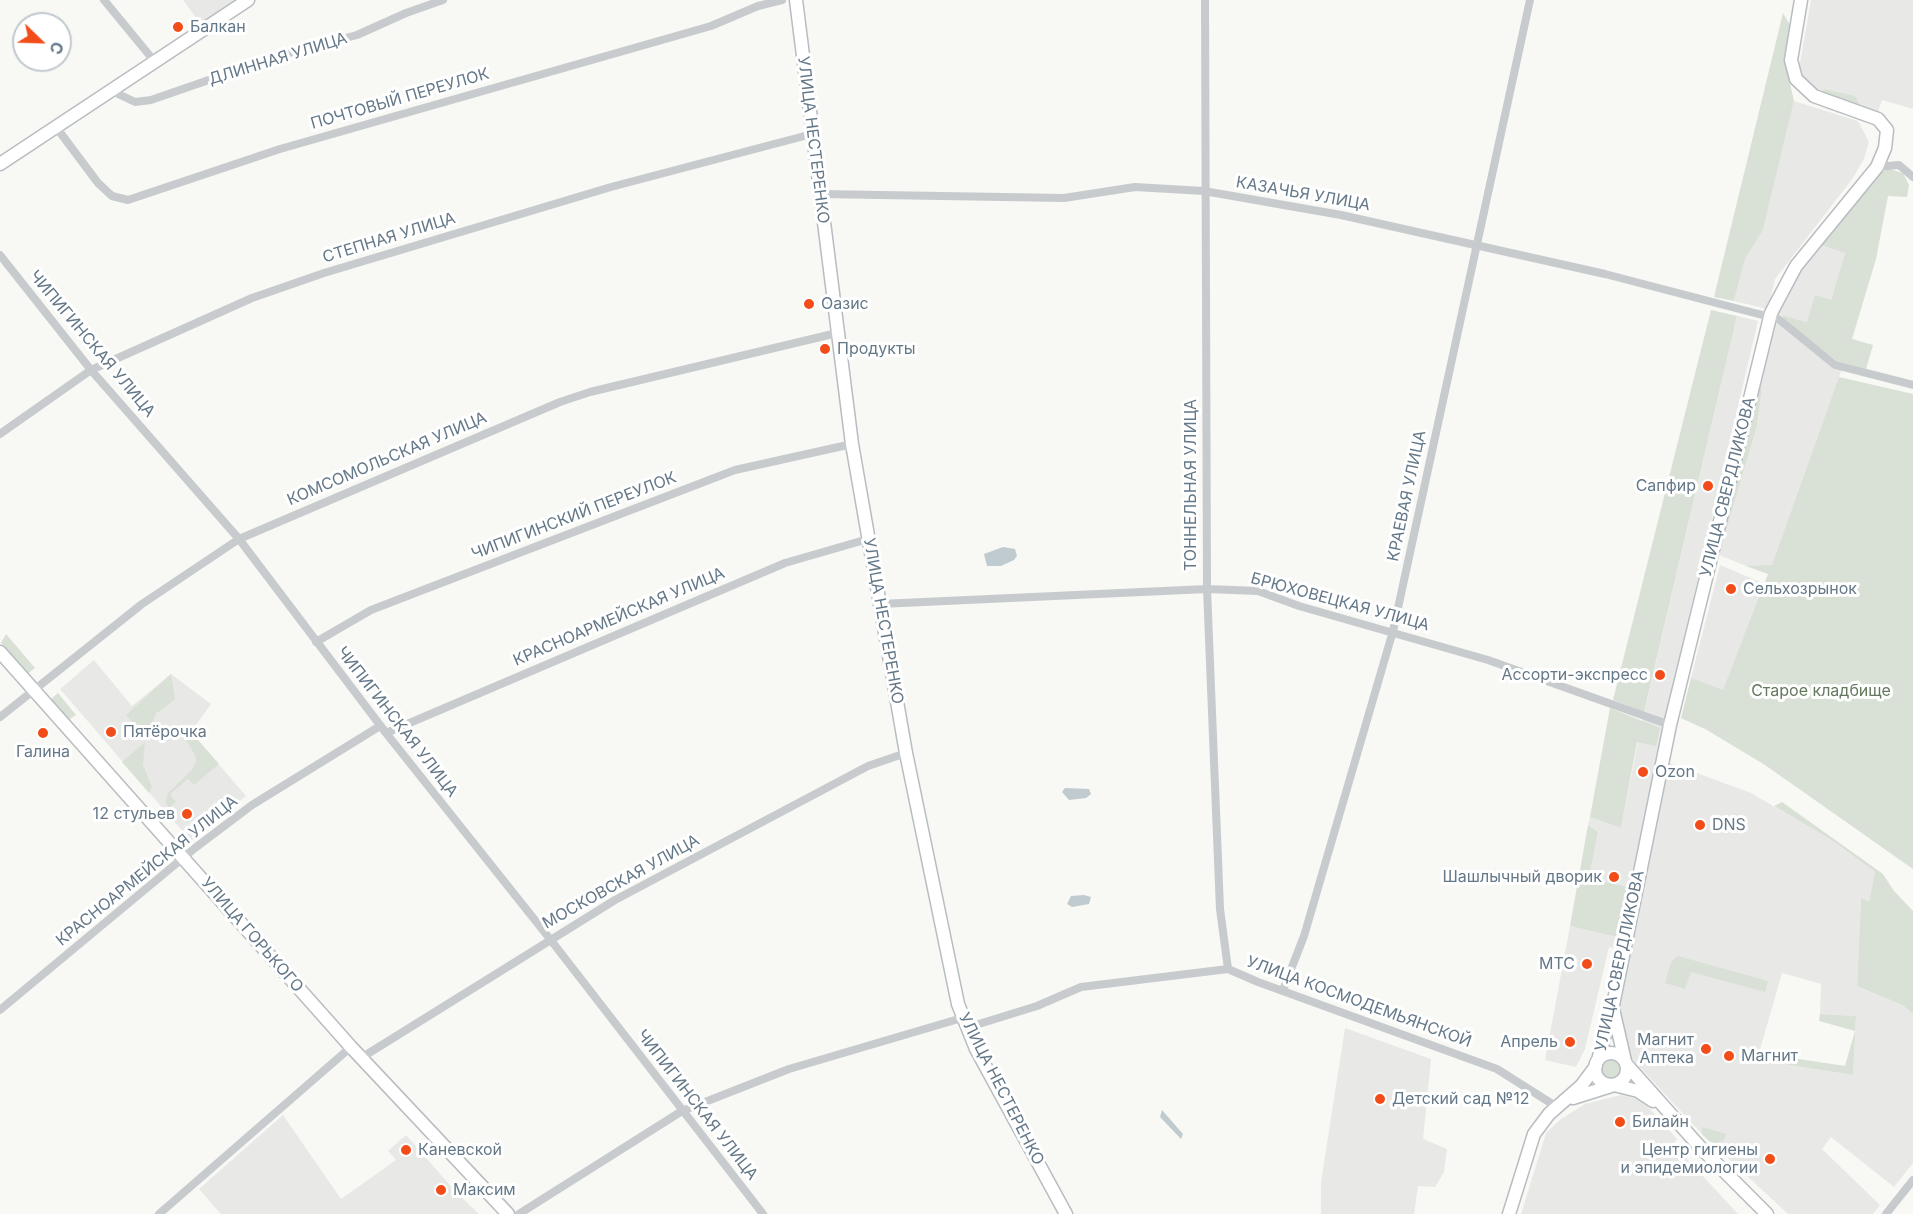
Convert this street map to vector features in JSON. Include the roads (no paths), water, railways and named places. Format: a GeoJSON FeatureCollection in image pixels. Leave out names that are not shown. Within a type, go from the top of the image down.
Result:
{"type":"FeatureCollection","features":[{"type":"Feature","properties":{"kind":"street"},"geometry":{"type":"LineString","coordinates":[[104,0],[155,62]]}},
{"type":"Feature","properties":{"kind":"street"},"geometry":{"type":"LineString","coordinates":[[0,164],[248,0]]}},
{"type":"Feature","properties":{"kind":"street","name":"ДЛИННАЯ УЛИЦА"},"geometry":{"type":"LineString","coordinates":[[109,93],[135,102],[151,100],[278,56],[357,35],[443,0]]}},
{"type":"Feature","properties":{"kind":"street","name":"ПОЧТОВЫЙ ПЕРЕУЛОК"},"geometry":{"type":"LineString","coordinates":[[56,127],[98,183],[112,196],[128,200],[280,149],[711,26],[758,6],[782,0]]}},
{"type":"Feature","properties":{"kind":"street","name":"УЛИЦА НЕСТЕРЕНКО"},"geometry":{"type":"LineString","coordinates":[[796,0],[852,444],[906,753],[964,1023],[1066,1214]]}},
{"type":"Feature","properties":{"kind":"street","name":"ТОННЕЛЬНАЯ УЛИЦА"},"geometry":{"type":"LineString","coordinates":[[1205,0],[1207,589],[1220,909],[1228,969]]}},
{"type":"Feature","properties":{"kind":"street","name":"КРАЕВАЯ УЛИЦА"},"geometry":{"type":"LineString","coordinates":[[1282,990],[1304,936],[1393,631],[1530,0]]}},
{"type":"Feature","properties":{"kind":"street","name":"УЛИЦА СВЕРДЛИКОВА"},"geometry":{"type":"LineString","coordinates":[[1509,1214],[1531,1141],[1539,1126],[1586,1082],[1597,1063],[1613,1005],[1670,725],[1770,315],[1781,290],[1801,259],[1877,167],[1887,135],[1883,123],[1873,116],[1810,94],[1793,75],[1791,53],[1801,0]]}},
{"type":"Feature","properties":{"kind":"street","name":"СТЕПНАЯ УЛИЦА"},"geometry":{"type":"LineString","coordinates":[[0,434],[91,370],[252,298],[324,273],[611,187],[812,134]]}},
{"type":"Feature","properties":{"kind":"street"},"geometry":{"type":"LineString","coordinates":[[1877,167],[1899,165],[1913,177]]}},
{"type":"Feature","properties":{"kind":"street","name":"КАЗАЧЬЯ УЛИЦА"},"geometry":{"type":"LineString","coordinates":[[820,194],[1064,198],[1135,187],[1204,191],[1341,215],[1605,274],[1770,315]]}},
{"type":"Feature","properties":{"kind":"street","name":"ЧИПИГИНСКАЯ УЛИЦА"},"geometry":{"type":"LineString","coordinates":[[0,255],[91,370],[238,538],[383,730],[550,939],[763,1214]]}},
{"type":"Feature","properties":{"kind":"street"},"geometry":{"type":"LineString","coordinates":[[1770,315],[1835,365],[1913,385]]}},
{"type":"Feature","properties":{"kind":"street","name":"КОМСОМОЛЬСКАЯ УЛИЦА"},"geometry":{"type":"LineString","coordinates":[[0,717],[142,604],[238,538],[560,402],[590,392],[837,333]]}},
{"type":"Feature","properties":{"kind":"street","name":"ЧИПИГИНСКИЙ ПЕРЕУЛОК"},"geometry":{"type":"LineString","coordinates":[[316,642],[371,610],[735,470],[852,444]]}},
{"type":"Feature","properties":{"kind":"street","name":"КРАСНОАРМЕЙСКАЯ УЛИЦА"},"geometry":{"type":"LineString","coordinates":[[0,1010],[252,805],[383,730],[785,563],[868,539]]}},
{"type":"Feature","properties":{"kind":"street","name":"БРЮХОВЕЦКАЯ УЛИЦА"},"geometry":{"type":"LineString","coordinates":[[880,604],[1207,589],[1258,591],[1299,606],[1488,660],[1670,725]]}},
{"type":"Feature","properties":{"kind":"street","name":"УЛИЦА ГОРЬКОГО"},"geometry":{"type":"LineString","coordinates":[[0,652],[351,1047],[508,1214]]}},
{"type":"Feature","properties":{"kind":"street","name":"МОСКОВСКАЯ УЛИЦА"},"geometry":{"type":"LineString","coordinates":[[361,1058],[550,939],[698,855],[868,766],[906,753]]}},
{"type":"Feature","properties":{"kind":"street","name":"УЛИЦА КОСМОДЕМЬЯНСКОЙ"},"geometry":{"type":"LineString","coordinates":[[519,1214],[682,1111],[789,1069],[1037,1006],[1081,987],[1228,969],[1497,1069],[1560,1105]]}},
{"type":"Feature","properties":{"kind":"street"},"geometry":{"type":"LineString","coordinates":[[1560,1105],[1625,1079],[1626,1062],[1613,1005]]}},
{"type":"Feature","properties":{"kind":"street"},"geometry":{"type":"LineString","coordinates":[[159,1214],[351,1047]]}},
{"type":"Feature","properties":{"kind":"street"},"geometry":{"type":"LineString","coordinates":[[1665,1110],[1638,1091],[1613,1085],[1598,1078],[1597,1063],[1612,1053],[1626,1062],[1665,1110],[1767,1214]]}},
{"type":"Feature","properties":{"kind":"street"},"geometry":{"type":"LineString","coordinates":[[1886,1214],[1913,1180]]}},
{"type":"Feature","properties":{"kind":"place","name":"Балкан"},"geometry":{"type":"Point","coordinates":[178,27]}},
{"type":"Feature","properties":{"kind":"place","name":"Оазис"},"geometry":{"type":"Point","coordinates":[809,304]}},
{"type":"Feature","properties":{"kind":"place","name":"Продукты"},"geometry":{"type":"Point","coordinates":[825,349]}},
{"type":"Feature","properties":{"kind":"place","name":"Сапфир"},"geometry":{"type":"Point","coordinates":[1708,486]}},
{"type":"Feature","properties":{"kind":"place","name":"Сельхозрынок"},"geometry":{"type":"Point","coordinates":[1731,589]}},
{"type":"Feature","properties":{"kind":"place","name":"Ассорти-экспресс"},"geometry":{"type":"Point","coordinates":[1660,675]}},
{"type":"Feature","properties":{"kind":"place","name":"Пятёрочка"},"geometry":{"type":"Point","coordinates":[111,732]}},
{"type":"Feature","properties":{"kind":"place","name":"Галина"},"geometry":{"type":"Point","coordinates":[43,733]}},
{"type":"Feature","properties":{"kind":"place","name":"Ozon"},"geometry":{"type":"Point","coordinates":[1643,772]}},
{"type":"Feature","properties":{"kind":"place","name":"12 стульев"},"geometry":{"type":"Point","coordinates":[187,814]}},
{"type":"Feature","properties":{"kind":"place","name":"DNS"},"geometry":{"type":"Point","coordinates":[1700,825]}},
{"type":"Feature","properties":{"kind":"place","name":"Шашлычный дворик"},"geometry":{"type":"Point","coordinates":[1614,877]}},
{"type":"Feature","properties":{"kind":"place","name":"МТС"},"geometry":{"type":"Point","coordinates":[1587,964]}},
{"type":"Feature","properties":{"kind":"place","name":"Апрель"},"geometry":{"type":"Point","coordinates":[1570,1042]}},
{"type":"Feature","properties":{"kind":"place","name":"Магнит Аптека"},"geometry":{"type":"Point","coordinates":[1706,1049]}},
{"type":"Feature","properties":{"kind":"place","name":"Магнит"},"geometry":{"type":"Point","coordinates":[1729,1056]}},
{"type":"Feature","properties":{"kind":"place","name":"Детский сад №12"},"geometry":{"type":"Point","coordinates":[1380,1099]}},
{"type":"Feature","properties":{"kind":"place","name":"Билайн"},"geometry":{"type":"Point","coordinates":[1620,1122]}},
{"type":"Feature","properties":{"kind":"place","name":"Каневской"},"geometry":{"type":"Point","coordinates":[406,1150]}},
{"type":"Feature","properties":{"kind":"place","name":"Центр гигиены и эпидемиологии"},"geometry":{"type":"Point","coordinates":[1770,1159]}},
{"type":"Feature","properties":{"kind":"place","name":"Максим"},"geometry":{"type":"Point","coordinates":[441,1190]}},
{"type":"Feature","properties":{"kind":"park label","name":"Старое кладбище"},"geometry":{"type":"Point","coordinates":[1821,691]}}]}
